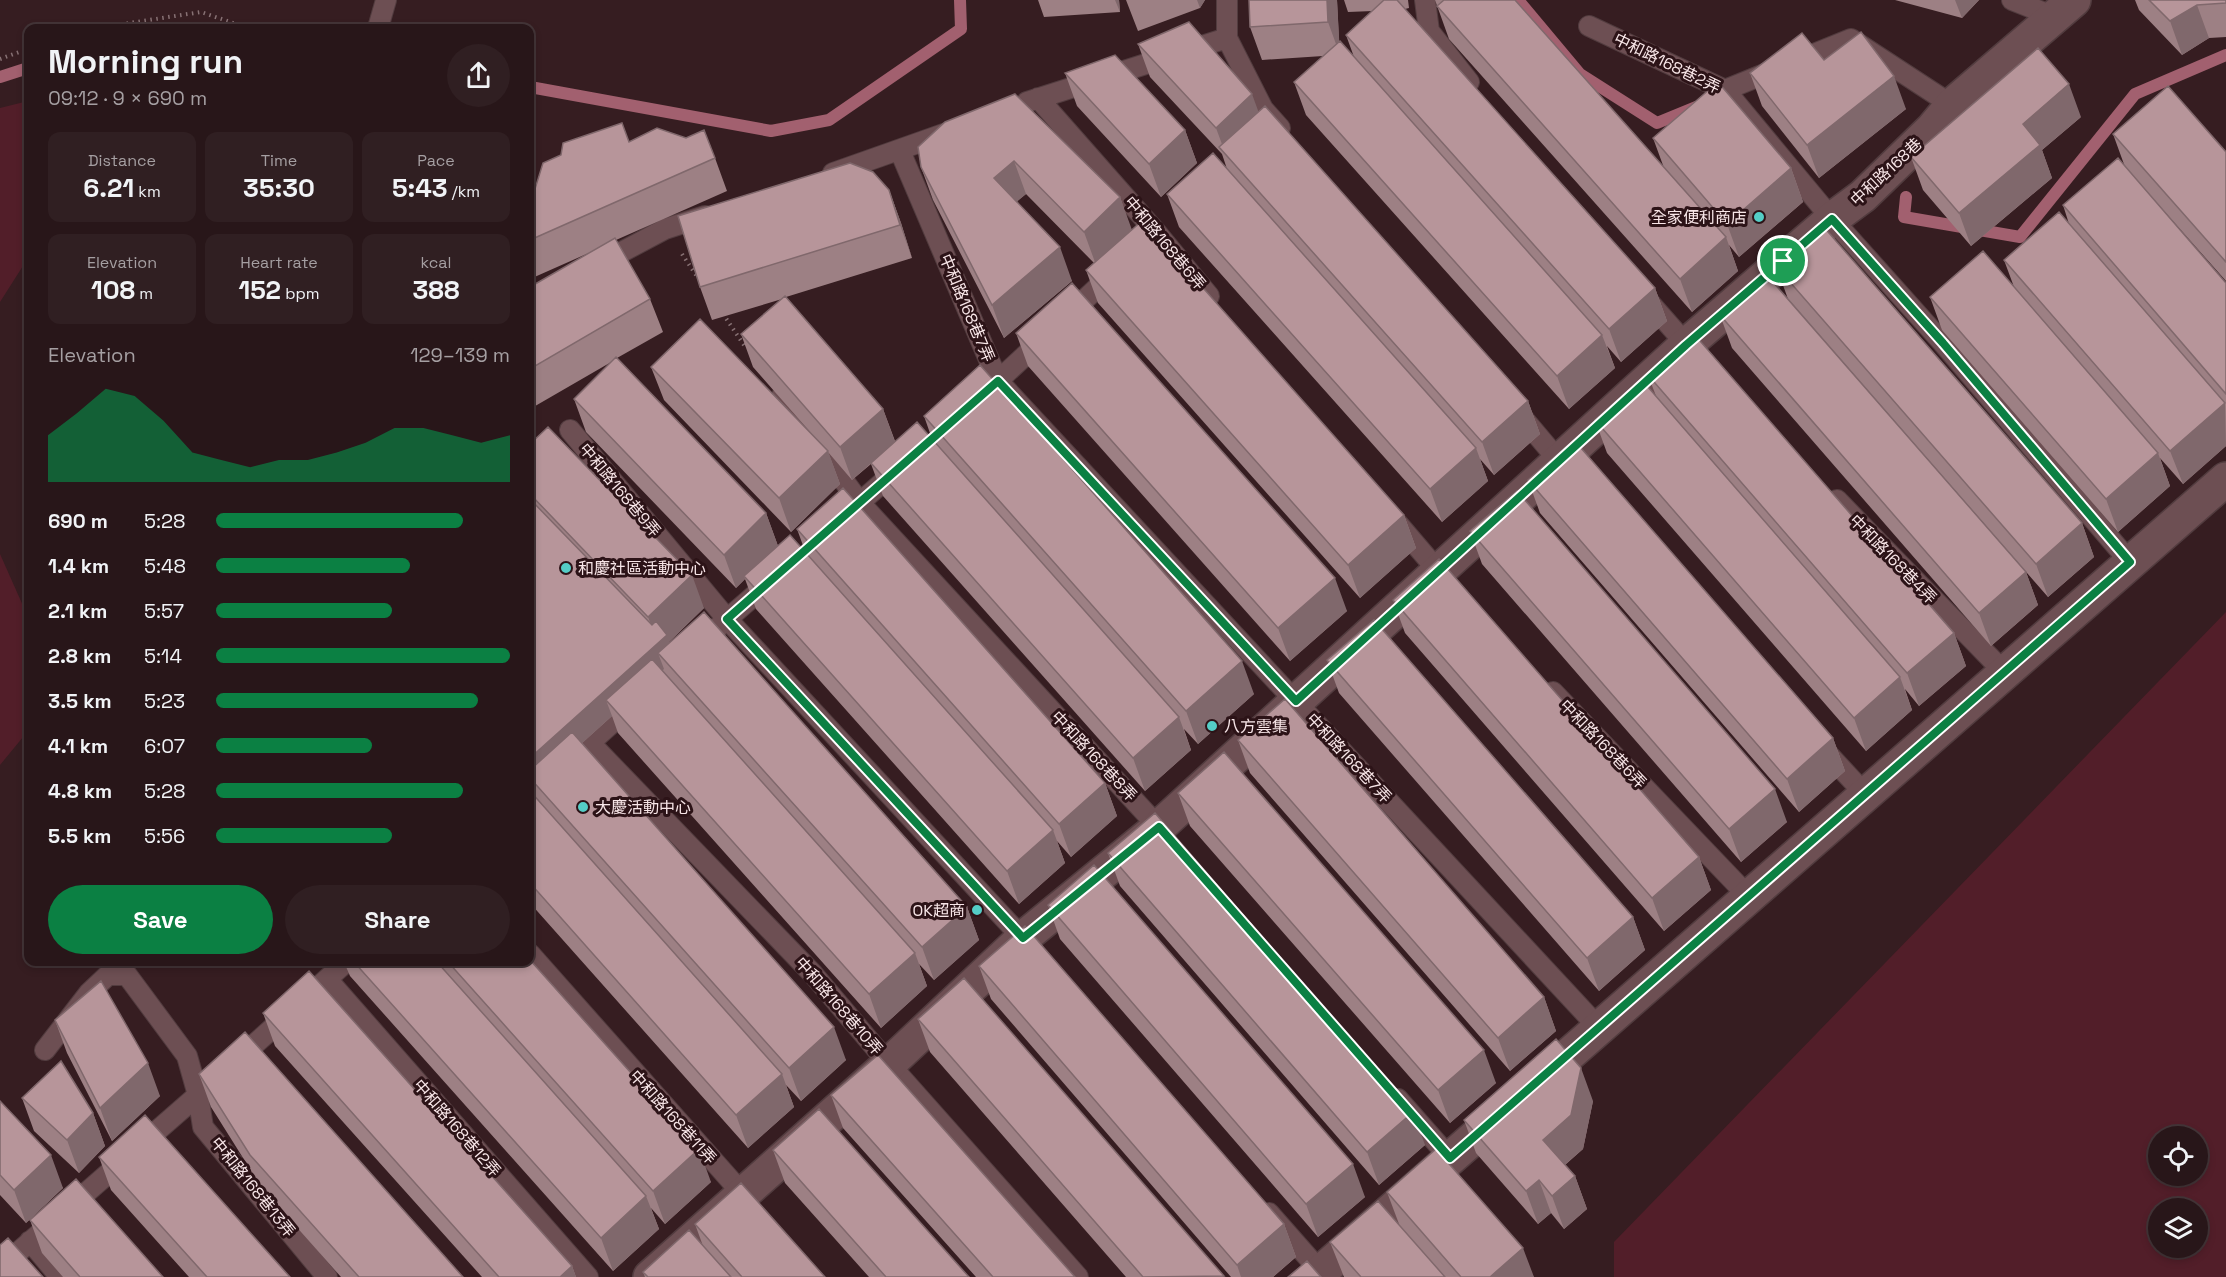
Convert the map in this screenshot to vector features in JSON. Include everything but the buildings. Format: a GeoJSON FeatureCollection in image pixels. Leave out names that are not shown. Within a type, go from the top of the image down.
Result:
{"type":"FeatureCollection","features":[{"type":"Feature","properties":{"kind":"street","name":"中和路168巷"},"geometry":{"type":"LineString","coordinates":[[650,1277],[750,1203],[889,1064],[1167,836],[1296,701],[1446,580],[1694,354],[1832,219],[1863,196],[1932,129],[1952,105],[2064,9]]}},
{"type":"Feature","properties":{"kind":"street"},"geometry":{"type":"LineString","coordinates":[[1318,1274],[2226,479]]}},
{"type":"Feature","properties":{"kind":"lane"},"geometry":{"type":"LineString","coordinates":[[379,24],[386,0]]}},
{"type":"Feature","properties":{"kind":"lane"},"geometry":{"type":"LineString","coordinates":[[1227,0],[1227,38],[1263,109],[1293,145]]}},
{"type":"Feature","properties":{"kind":"lane"},"geometry":{"type":"LineString","coordinates":[[1425,0],[1429,32],[1478,94]]}},
{"type":"Feature","properties":{"kind":"lane"},"geometry":{"type":"LineString","coordinates":[[2012,0],[2064,9]]}},
{"type":"Feature","properties":{"kind":"lane","name":"中和路168巷2弄"},"geometry":{"type":"LineString","coordinates":[[1589,26],[1725,90],[1832,219],[1943,343],[2130,562]]}},
{"type":"Feature","properties":{"kind":"lane"},"geometry":{"type":"LineString","coordinates":[[1006,110],[1227,38]]}},
{"type":"Feature","properties":{"kind":"lane"},"geometry":{"type":"LineString","coordinates":[[1725,90],[1851,39],[1952,105]]}},
{"type":"Feature","properties":{"kind":"lane","name":"中和路168巷6弄"},"geometry":{"type":"LineString","coordinates":[[1038,98],[1156,232],[1225,315]]}},
{"type":"Feature","properties":{"kind":"lane"},"geometry":{"type":"LineString","coordinates":[[811,181],[964,127]]}},
{"type":"Feature","properties":{"kind":"lane","name":"中和路168巷7弄"},"geometry":{"type":"LineString","coordinates":[[900,151],[998,381],[1599,1028]]}},
{"type":"Feature","properties":{"kind":"lane"},"geometry":{"type":"LineString","coordinates":[[581,273],[665,229],[721,210]]}},
{"type":"Feature","properties":{"kind":"lane"},"geometry":{"type":"LineString","coordinates":[[1139,248],[1156,232]]}},
{"type":"Feature","properties":{"kind":"lane"},"geometry":{"type":"LineString","coordinates":[[972,404],[1123,263]]}},
{"type":"Feature","properties":{"kind":"lane"},"geometry":{"type":"LineString","coordinates":[[1640,291],[1694,354]]}},
{"type":"Feature","properties":{"kind":"lane","name":"中和路168巷8弄"},"geometry":{"type":"LineString","coordinates":[[746,348],[860,502],[1167,836]]}},
{"type":"Feature","properties":{"kind":"lane"},"geometry":{"type":"LineString","coordinates":[[1514,407],[1567,470]]}},
{"type":"Feature","properties":{"kind":"lane","name":"中和路168巷9弄"},"geometry":{"type":"LineString","coordinates":[[570,430],[727,619],[1031,947]]}},
{"type":"Feature","properties":{"kind":"lane"},"geometry":{"type":"LineString","coordinates":[[833,526],[911,457]]}},
{"type":"Feature","properties":{"kind":"lane","name":"中和路168巷4弄"},"geometry":{"type":"LineString","coordinates":[[1824,488],[2004,672]]}},
{"type":"Feature","properties":{"kind":"lane"},"geometry":{"type":"LineString","coordinates":[[1385,507],[1446,580]]}},
{"type":"Feature","properties":{"kind":"lane"},"geometry":{"type":"LineString","coordinates":[[534,793],[789,565]]}},
{"type":"Feature","properties":{"kind":"lane","name":"中和路168巷6弄"},"geometry":{"type":"LineString","coordinates":[[1536,674],[1749,897]]}},
{"type":"Feature","properties":{"kind":"lane","name":"中和路168巷10弄"},"geometry":{"type":"LineString","coordinates":[[590,742],[813,974],[889,1064],[1078,1277]]}},
{"type":"Feature","properties":{"kind":"lane"},"geometry":{"type":"LineString","coordinates":[[1817,742],[1865,794]]}},
{"type":"Feature","properties":{"kind":"lane","name":"中和路168巷11弄"},"geometry":{"type":"LineString","coordinates":[[534,959],[750,1203]]}},
{"type":"Feature","properties":{"kind":"lane"},"geometry":{"type":"LineString","coordinates":[[0,1268],[342,966]]}},
{"type":"Feature","properties":{"kind":"lane","name":"中和路168巷13弄"},"geometry":{"type":"LineString","coordinates":[[45,1050],[89,993],[108,975],[127,975],[187,1056],[198,1095],[203,1127],[327,1277]]}},
{"type":"Feature","properties":{"kind":"lane","name":"中和路168巷12弄"},"geometry":{"type":"LineString","coordinates":[[327,979],[588,1277]]}},
{"type":"Feature","properties":{"kind":"lane"},"geometry":{"type":"LineString","coordinates":[[1387,1087],[1450,1158]]}},
{"type":"Feature","properties":{"kind":"lane"},"geometry":{"type":"LineString","coordinates":[[1258,1201],[1318,1274]]}},
{"type":"Feature","properties":{"kind":"lane"},"geometry":{"type":"LineString","coordinates":[[30,1241],[60,1277]]}},
{"type":"Feature","properties":{"kind":"path"},"geometry":{"type":"LineString","coordinates":[[123,24],[201,12],[236,24]]}},
{"type":"Feature","properties":{"kind":"path"},"geometry":{"type":"LineString","coordinates":[[0,59],[24,50]]}},
{"type":"Feature","properties":{"kind":"path"},"geometry":{"type":"LineString","coordinates":[[665,229],[699,279]]}},
{"type":"Feature","properties":{"kind":"path"},"geometry":{"type":"LineString","coordinates":[[719,308],[746,348]]}},
{"type":"Feature","properties":{"kind":"shaded area"},"geometry":{"type":"Polygon","coordinates":[[[24,102],[24,264],[0,302],[0,108],[24,102]]]}},
{"type":"Feature","properties":{"kind":"shaded area"},"geometry":{"type":"Polygon","coordinates":[[[0,554],[24,608],[24,736],[0,765],[0,554]]]}},
{"type":"Feature","properties":{"kind":"shaded area"},"geometry":{"type":"Polygon","coordinates":[[[2226,612],[2226,1277],[1614,1277],[1614,1242],[2226,612]]]}},
{"type":"Feature","properties":{"kind":"waterway"},"geometry":{"type":"LineString","coordinates":[[534,88],[771,131],[829,120],[961,29],[960,0]]}},
{"type":"Feature","properties":{"kind":"waterway"},"geometry":{"type":"LineString","coordinates":[[1518,0],[1580,74],[1657,123],[1696,107]]}},
{"type":"Feature","properties":{"kind":"waterway"},"geometry":{"type":"LineString","coordinates":[[1906,197],[1904,217],[2020,237],[2135,94],[2226,55]]}},
{"type":"Feature","properties":{"kind":"waterway"},"geometry":{"type":"LineString","coordinates":[[0,77],[24,69]]}},
{"type":"Feature","properties":{"kind":"place","name":"全家便利商店"},"geometry":{"type":"Point","coordinates":[1759,217]}},
{"type":"Feature","properties":{"kind":"place","name":"和慶社區活動中心"},"geometry":{"type":"Point","coordinates":[566,568]}},
{"type":"Feature","properties":{"kind":"place","name":"八方雲集"},"geometry":{"type":"Point","coordinates":[1212,726]}},
{"type":"Feature","properties":{"kind":"place","name":"大慶活動中心"},"geometry":{"type":"Point","coordinates":[583,807]}},
{"type":"Feature","properties":{"kind":"place","name":"OK超商"},"geometry":{"type":"Point","coordinates":[977,910]}},
{"type":"Feature","properties":{"kind":"route"},"geometry":{"type":"LineString","coordinates":[[1832,219],[1943,343],[2130,562],[1450,1158],[1159,827],[1023,938],[727,619],[998,381],[1296,701],[1686,345],[1783,261],[1832,219]]}}]}
